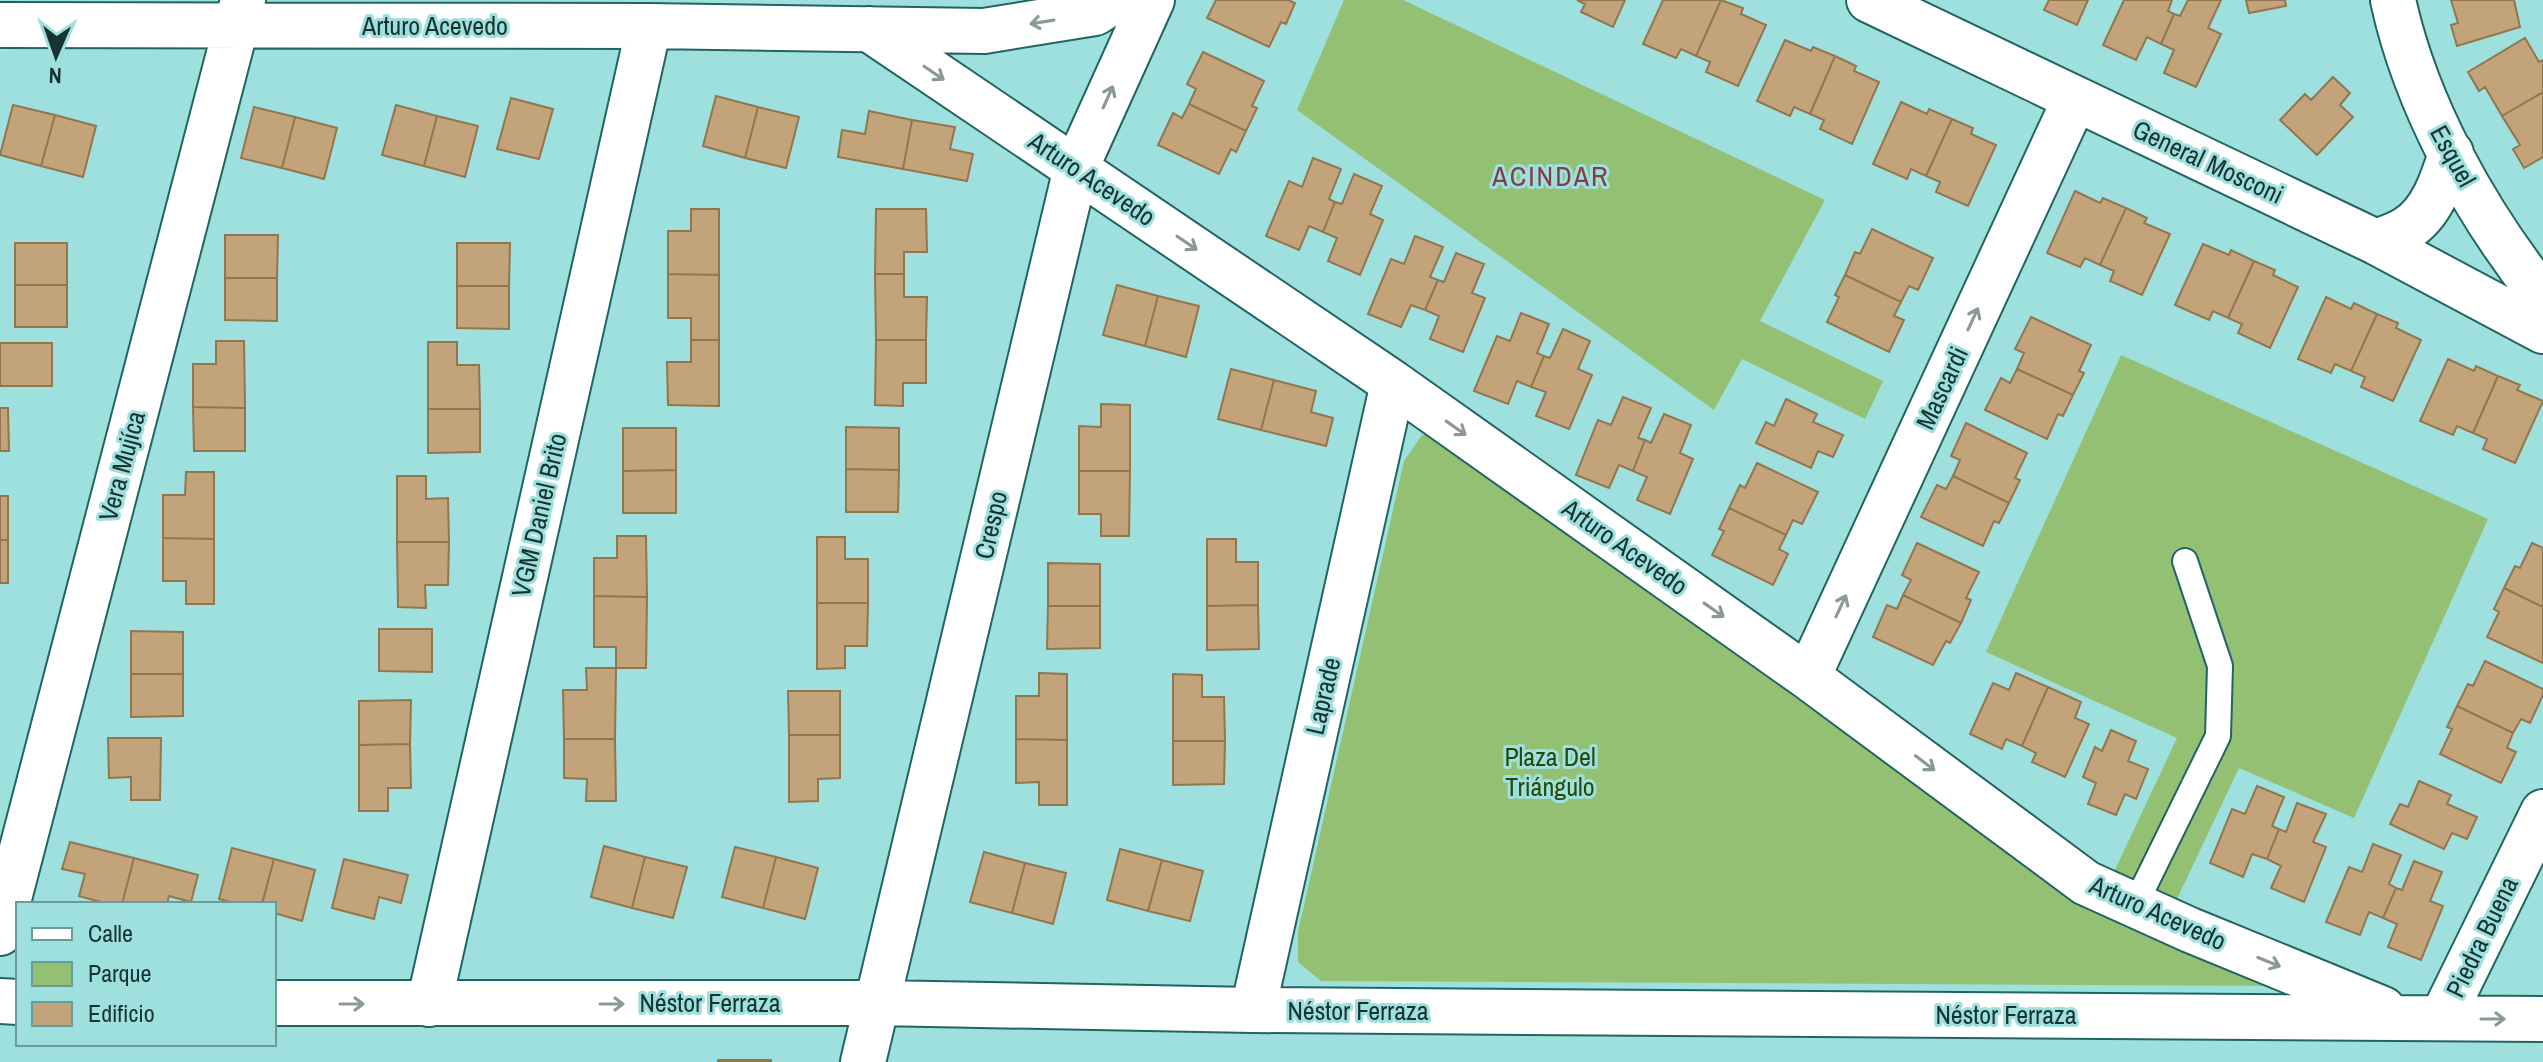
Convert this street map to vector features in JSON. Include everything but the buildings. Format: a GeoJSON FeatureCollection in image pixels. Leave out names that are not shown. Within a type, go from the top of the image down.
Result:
{"type":"FeatureCollection","features":[{"type":"Feature","properties":{"kind":"street","name":"Arturo Acevedo"},"geometry":{"type":"LineString","coordinates":[[0,25],[240,13],[649,26],[753,14],[869,29],[984,31],[1095,13],[1115,0]]}},
{"type":"Feature","properties":{"kind":"street","name":"Crespo"},"geometry":{"type":"LineString","coordinates":[[863,1062],[1076,168],[1152,0]]}},
{"type":"Feature","properties":{"kind":"street","name":"General Mosconi"},"geometry":{"type":"LineString","coordinates":[[1869,0],[2376,242],[2543,331]]}},
{"type":"Feature","properties":{"kind":"street","name":"Esquel"},"geometry":{"type":"LineString","coordinates":[[2393,0],[2433,122],[2506,251],[2543,297]]}},
{"type":"Feature","properties":{"kind":"street","name":"Vera Mujíca"},"geometry":{"type":"LineString","coordinates":[[0,933],[240,13]]}},
{"type":"Feature","properties":{"kind":"street","name":"VGM Daniel Brito"},"geometry":{"type":"LineString","coordinates":[[429,1004],[649,26]]}},
{"type":"Feature","properties":{"kind":"street","name":"Arturo Acevedo"},"geometry":{"type":"LineString","coordinates":[[869,29],[1393,383],[1808,677],[2086,883],[2190,930],[2424,1018]]}},
{"type":"Feature","properties":{"kind":"street","name":"Mascardi"},"geometry":{"type":"LineString","coordinates":[[1808,677],[2075,99]]}},
{"type":"Feature","properties":{"kind":"street"},"geometry":{"type":"LineString","coordinates":[[2376,242],[2407,229],[2424,212],[2441,183],[2451,153]]}},
{"type":"Feature","properties":{"kind":"street","name":"Laprade"},"geometry":{"type":"LineString","coordinates":[[1253,1010],[1393,383]]}},
{"type":"Feature","properties":{"kind":"street","name":"Piedra Buena"},"geometry":{"type":"LineString","coordinates":[[2424,1018],[2543,812]]}},
{"type":"Feature","properties":{"kind":"street","name":"Néstor Ferraza"},"geometry":{"type":"LineString","coordinates":[[276,1003],[877,1003],[1253,1010],[2543,1019]]}},
{"type":"Feature","properties":{"kind":"lane"},"geometry":{"type":"LineString","coordinates":[[2135,905],[2218,736],[2220,666],[2185,561]]}},
{"type":"Feature","properties":{"kind":"green space"},"geometry":{"type":"Polygon","coordinates":[[[1344,0],[1403,0],[1825,200],[1760,321],[1883,381],[1865,419],[1742,359],[1714,410],[1297,110],[1344,0]]]}},
{"type":"Feature","properties":{"kind":"green space"},"geometry":{"type":"Polygon","coordinates":[[[2121,355],[2488,519],[2354,818],[2239,768],[2176,901],[2114,872],[2177,738],[1986,652],[2121,355]]]}},
{"type":"Feature","properties":{"kind":"green space","name":"Plaza Del Triángulo"},"geometry":{"type":"Polygon","coordinates":[[[1442,430],[1802,695],[2296,986],[1321,981],[1298,962],[1298,932],[1404,461],[1422,435],[1442,430]]]}},
{"type":"Feature","properties":{"kind":"district","name":"ACINDAR"},"geometry":{"type":"Point","coordinates":[1551,176]}}]}
